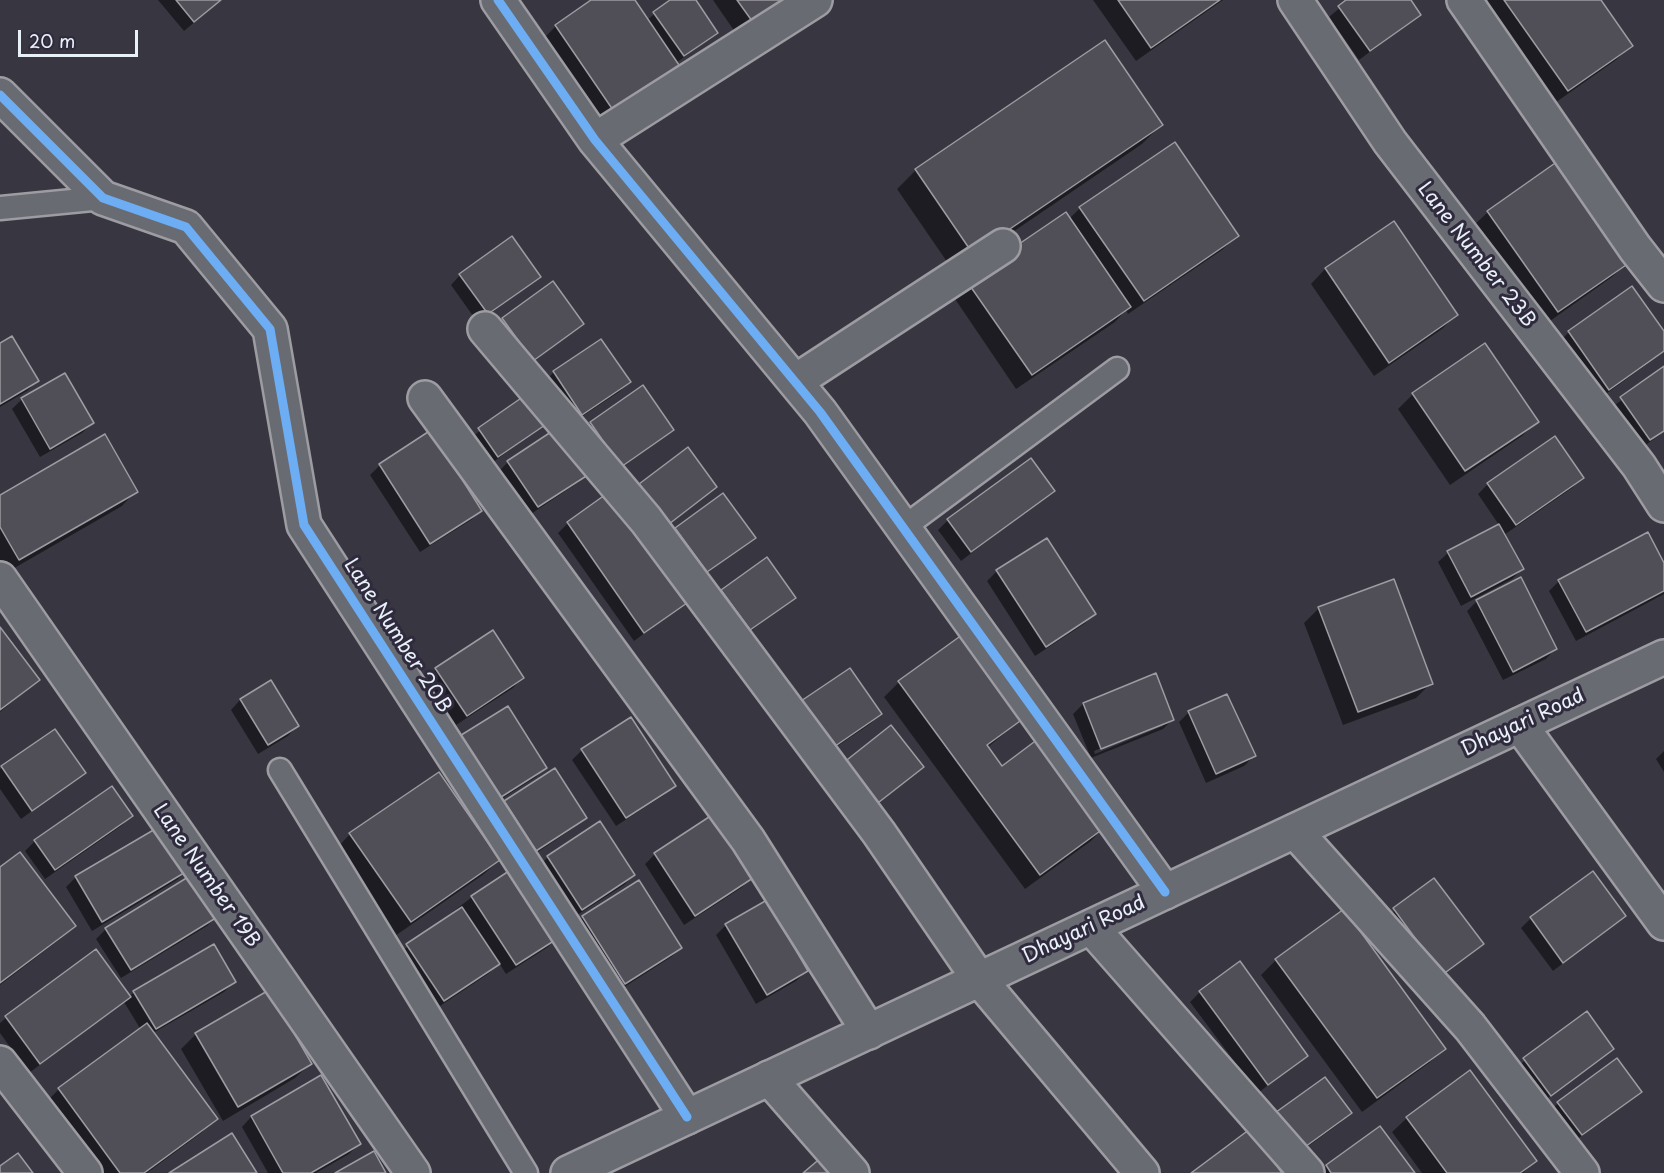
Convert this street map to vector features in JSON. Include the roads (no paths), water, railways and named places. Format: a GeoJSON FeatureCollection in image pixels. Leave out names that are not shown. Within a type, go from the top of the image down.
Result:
{"type":"FeatureCollection","features":[{"type":"Feature","properties":{"kind":"street"},"geometry":{"type":"LineString","coordinates":[[498,0],[595,140],[796,381],[904,527],[1166,892]]}},
{"type":"Feature","properties":{"kind":"street"},"geometry":{"type":"LineString","coordinates":[[595,140],[814,0]]}},
{"type":"Feature","properties":{"kind":"street","name":"Lane Number 23B"},"geometry":{"type":"LineString","coordinates":[[1295,0],[1389,142],[1639,466],[1664,505]]}},
{"type":"Feature","properties":{"kind":"street"},"geometry":{"type":"LineString","coordinates":[[1464,0],[1635,248],[1664,285]]}},
{"type":"Feature","properties":{"kind":"street"},"geometry":{"type":"LineString","coordinates":[[0,95],[103,198]]}},
{"type":"Feature","properties":{"kind":"street","name":"Lane Number 20B"},"geometry":{"type":"LineString","coordinates":[[103,198],[186,227],[270,330],[304,525],[687,1117]]}},
{"type":"Feature","properties":{"kind":"street"},"geometry":{"type":"LineString","coordinates":[[796,381],[1003,246]]}},
{"type":"Feature","properties":{"kind":"street"},"geometry":{"type":"LineString","coordinates":[[485,329],[646,520],[879,833],[979,979],[1142,1173]]}},
{"type":"Feature","properties":{"kind":"street"},"geometry":{"type":"LineString","coordinates":[[425,398],[748,840],[869,1032]]}},
{"type":"Feature","properties":{"kind":"street","name":"Lane Number 19B"},"geometry":{"type":"LineString","coordinates":[[0,579],[413,1173]]}},
{"type":"Feature","properties":{"kind":"street","name":"Dhayari Road"},"geometry":{"type":"LineString","coordinates":[[573,1172],[1664,657]]}},
{"type":"Feature","properties":{"kind":"street"},"geometry":{"type":"LineString","coordinates":[[1520,725],[1664,923]]}},
{"type":"Feature","properties":{"kind":"street"},"geometry":{"type":"LineString","coordinates":[[1295,831],[1470,1026],[1582,1173]]}},
{"type":"Feature","properties":{"kind":"street"},"geometry":{"type":"LineString","coordinates":[[1091,927],[1307,1173]]}},
{"type":"Feature","properties":{"kind":"street"},"geometry":{"type":"LineString","coordinates":[[0,1063],[85,1173]]}},
{"type":"Feature","properties":{"kind":"street"},"geometry":{"type":"LineString","coordinates":[[769,1078],[852,1173]]}},
{"type":"Feature","properties":{"kind":"lane"},"geometry":{"type":"LineString","coordinates":[[0,208],[103,198]]}},
{"type":"Feature","properties":{"kind":"lane"},"geometry":{"type":"LineString","coordinates":[[904,527],[1117,369]]}},
{"type":"Feature","properties":{"kind":"lane"},"geometry":{"type":"LineString","coordinates":[[280,770],[525,1173]]}}]}
